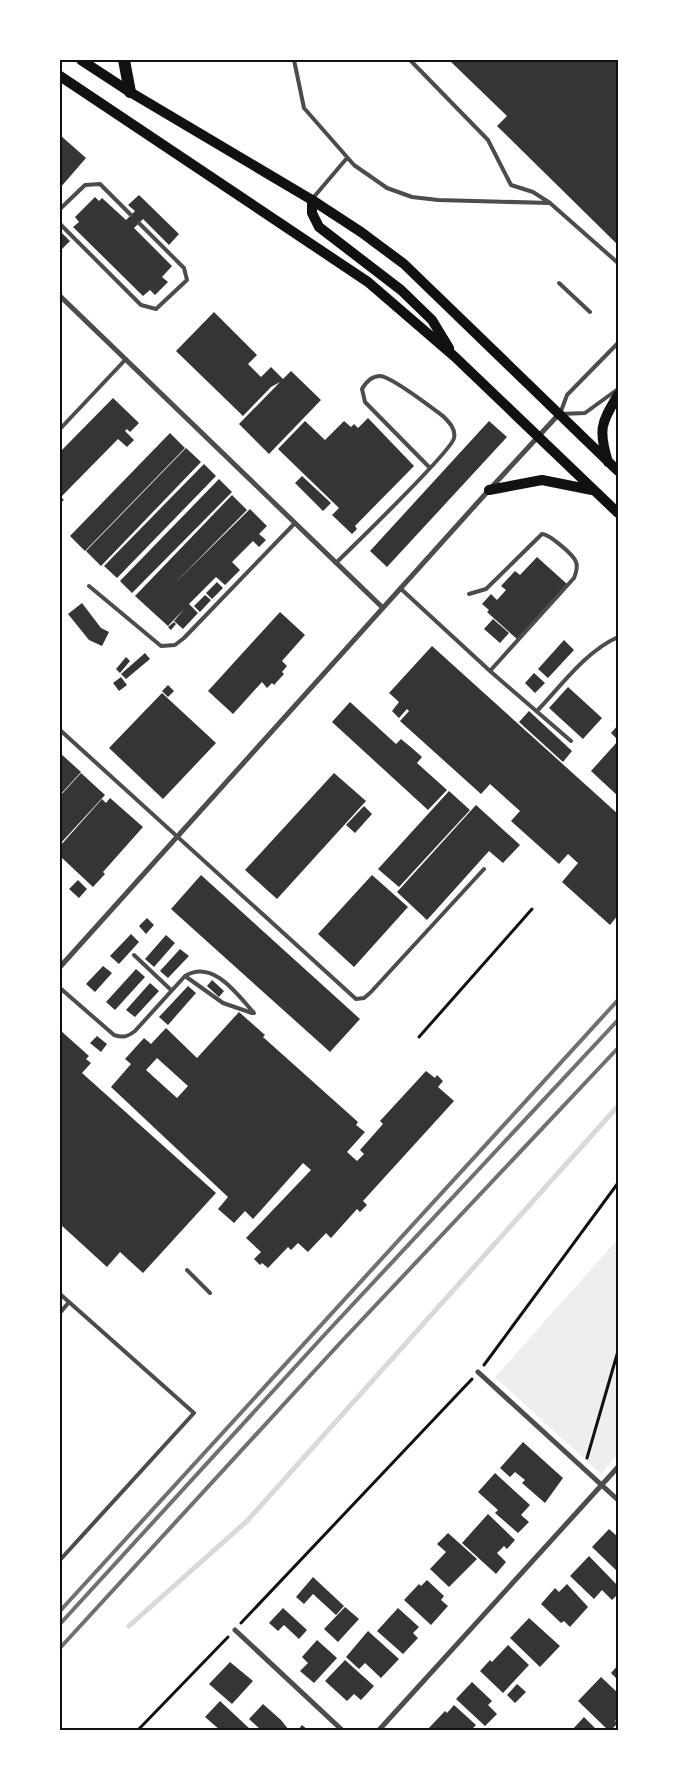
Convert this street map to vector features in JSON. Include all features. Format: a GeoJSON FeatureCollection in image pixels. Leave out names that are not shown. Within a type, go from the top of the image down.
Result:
{"type":"FeatureCollection","features":[{"type":"Feature","properties":{"kind":"main road"},"geometry":{"type":"LineString","coordinates":[[81,60],[130,92],[312,200],[361,232],[404,264],[618,471]]}},
{"type":"Feature","properties":{"kind":"main road"},"geometry":{"type":"LineString","coordinates":[[124,60],[130,92]]}},
{"type":"Feature","properties":{"kind":"main road"},"geometry":{"type":"LineString","coordinates":[[60,76],[368,282],[455,357],[618,513]]}},
{"type":"Feature","properties":{"kind":"main road"},"geometry":{"type":"LineString","coordinates":[[312,200],[312,213],[319,227],[401,290],[432,320],[455,357]]}},
{"type":"Feature","properties":{"kind":"main road"},"geometry":{"type":"LineString","coordinates":[[608,462],[601,430],[607,413],[618,395]]}},
{"type":"Feature","properties":{"kind":"main road"},"geometry":{"type":"LineString","coordinates":[[489,490],[542,480],[593,490]]}},
{"type":"Feature","properties":{"kind":"street"},"geometry":{"type":"LineString","coordinates":[[60,296],[382,608]]}},
{"type":"Feature","properties":{"kind":"street"},"geometry":{"type":"LineString","coordinates":[[60,966],[400,588],[560,414]]}},
{"type":"Feature","properties":{"kind":"street"},"geometry":{"type":"LineString","coordinates":[[478,1372],[618,1500]]}},
{"type":"Feature","properties":{"kind":"street"},"geometry":{"type":"LineString","coordinates":[[379,1730],[618,1467]]}},
{"type":"Feature","properties":{"kind":"street"},"geometry":{"type":"LineString","coordinates":[[235,1630],[342,1730]]}},
{"type":"Feature","properties":{"kind":"lane"},"geometry":{"type":"LineString","coordinates":[[294,60],[304,108],[347,158],[367,176],[380,184],[412,197],[438,200],[550,202]]}},
{"type":"Feature","properties":{"kind":"lane"},"geometry":{"type":"LineString","coordinates":[[410,60],[488,140],[499,157],[508,182],[515,187],[533,192],[550,202],[618,263]]}},
{"type":"Feature","properties":{"kind":"lane"},"geometry":{"type":"LineString","coordinates":[[312,200],[320,187],[347,158]]}},
{"type":"Feature","properties":{"kind":"lane"},"geometry":{"type":"LineString","coordinates":[[60,209],[85,185],[100,184],[131,215]]}},
{"type":"Feature","properties":{"kind":"lane"},"geometry":{"type":"LineString","coordinates":[[60,224],[141,305],[156,309],[187,280],[184,268],[139,223]]}},
{"type":"Feature","properties":{"kind":"lane"},"geometry":{"type":"LineString","coordinates":[[559,283],[590,312]]}},
{"type":"Feature","properties":{"kind":"lane"},"geometry":{"type":"LineString","coordinates":[[618,343],[567,395],[560,414],[585,413],[618,389]]}},
{"type":"Feature","properties":{"kind":"lane"},"geometry":{"type":"LineString","coordinates":[[60,430],[126,359]]}},
{"type":"Feature","properties":{"kind":"lane"},"geometry":{"type":"LineString","coordinates":[[336,563],[452,446],[455,437],[450,423],[389,379],[378,376],[373,378],[362,389],[365,402],[430,468]]}},
{"type":"Feature","properties":{"kind":"lane"},"geometry":{"type":"LineString","coordinates":[[89,586],[161,646],[170,647],[184,638],[295,523]]}},
{"type":"Feature","properties":{"kind":"lane"},"geometry":{"type":"LineString","coordinates":[[468,594],[486,588],[539,534],[548,535],[576,561],[577,568],[574,578],[490,671]]}},
{"type":"Feature","properties":{"kind":"lane"},"geometry":{"type":"LineString","coordinates":[[400,588],[490,671],[571,741]]}},
{"type":"Feature","properties":{"kind":"lane"},"geometry":{"type":"LineString","coordinates":[[537,711],[588,656],[604,644],[618,637]]}},
{"type":"Feature","properties":{"kind":"lane"},"geometry":{"type":"LineString","coordinates":[[60,730],[356,999],[364,998],[370,993],[484,869]]}},
{"type":"Feature","properties":{"kind":"lane"},"geometry":{"type":"LineString","coordinates":[[134,956],[171,990]]}},
{"type":"Feature","properties":{"kind":"lane"},"geometry":{"type":"LineString","coordinates":[[60,988],[114,1035],[122,1037],[128,1036],[135,1031],[171,990],[185,976],[193,971],[209,972],[228,985],[254,1014],[223,1002],[185,976]]}},
{"type":"Feature","properties":{"kind":"lane"},"geometry":{"type":"LineString","coordinates":[[186,1270],[210,1293]]}},
{"type":"Feature","properties":{"kind":"lane"},"geometry":{"type":"LineString","coordinates":[[60,1294],[194,1412],[60,1560]]}},
{"type":"Feature","properties":{"kind":"lane"},"geometry":{"type":"LineString","coordinates":[[60,1313],[69,1302]]}},
{"type":"Feature","properties":{"kind":"path"},"geometry":{"type":"LineString","coordinates":[[418,1037],[532,909]]}},
{"type":"Feature","properties":{"kind":"path"},"geometry":{"type":"LineString","coordinates":[[138,1730],[478,1372],[618,1183]]}},
{"type":"Feature","properties":{"kind":"path"},"geometry":{"type":"LineString","coordinates":[[584,1468],[618,1350]]}},
{"type":"Feature","properties":{"kind":"shaded area"},"geometry":{"type":"Polygon","coordinates":[[[618,1239],[618,1454],[601,1474],[495,1377],[618,1239]]]}},
{"type":"Feature","properties":{"kind":"building"},"geometry":{"type":"Polygon","coordinates":[[[449,60],[618,60],[618,245],[497,126],[507,116],[449,60]]]}},
{"type":"Feature","properties":{"kind":"building"},"geometry":{"type":"Polygon","coordinates":[[[60,135],[86,158],[60,188],[60,135]]]}},
{"type":"Feature","properties":{"kind":"building"},"geometry":{"type":"Polygon","coordinates":[[[139,195],[179,234],[169,245],[143,219],[134,228],[172,266],[162,277],[168,282],[155,295],[150,290],[143,296],[73,227],[79,222],[75,217],[95,197],[99,201],[102,198],[126,220],[135,211],[128,205],[139,195]]]}},
{"type":"Feature","properties":{"kind":"building"},"geometry":{"type":"Polygon","coordinates":[[[60,231],[70,241],[60,251],[60,231]]]}},
{"type":"Feature","properties":{"kind":"building"},"geometry":{"type":"Polygon","coordinates":[[[214,312],[257,355],[248,364],[261,377],[271,367],[283,379],[291,371],[321,400],[269,454],[239,424],[280,382],[271,387],[243,416],[176,351],[214,312]]]}},
{"type":"Feature","properties":{"kind":"building"},"geometry":{"type":"Polygon","coordinates":[[[113,398],[139,423],[130,432],[127,429],[125,431],[134,440],[127,447],[118,439],[61,497],[64,500],[60,503],[60,452],[113,398]]]}},
{"type":"Feature","properties":{"kind":"building"},"geometry":{"type":"Polygon","coordinates":[[[368,418],[414,466],[355,526],[357,529],[352,534],[332,515],[339,508],[278,449],[305,421],[325,440],[344,421],[351,427],[354,424],[358,428],[368,418]]]}},
{"type":"Feature","properties":{"kind":"building"},"geometry":{"type":"Polygon","coordinates":[[[489,421],[507,437],[387,567],[370,551],[489,421]]]}},
{"type":"Feature","properties":{"kind":"building"},"geometry":{"type":"Polygon","coordinates":[[[170,433],[185,448],[85,551],[70,536],[170,433]]]}},
{"type":"Feature","properties":{"kind":"building"},"geometry":{"type":"Polygon","coordinates":[[[186,448],[201,462],[101,566],[86,551],[186,448]]]}},
{"type":"Feature","properties":{"kind":"building"},"geometry":{"type":"Polygon","coordinates":[[[204,464],[216,476],[117,578],[104,566],[204,464]]]}},
{"type":"Feature","properties":{"kind":"building"},"geometry":{"type":"Polygon","coordinates":[[[302,476],[331,503],[323,511],[295,483],[302,476]]]}},
{"type":"Feature","properties":{"kind":"building"},"geometry":{"type":"Polygon","coordinates":[[[219,479],[232,492],[132,593],[120,581],[219,479]]]}},
{"type":"Feature","properties":{"kind":"building"},"geometry":{"type":"Polygon","coordinates":[[[232,495],[247,510],[175,583],[250,509],[267,526],[259,534],[266,540],[259,547],[253,541],[232,562],[240,570],[225,585],[216,577],[189,604],[198,613],[183,629],[174,621],[185,608],[168,626],[135,596],[232,495]]]}},
{"type":"Feature","properties":{"kind":"building"},"geometry":{"type":"Polygon","coordinates":[[[537,557],[567,584],[517,639],[487,612],[489,610],[482,604],[491,594],[497,600],[506,590],[501,586],[515,571],[520,575],[537,557]]]}},
{"type":"Feature","properties":{"kind":"building"},"geometry":{"type":"Polygon","coordinates":[[[217,582],[223,588],[212,599],[206,593],[217,582]]]}},
{"type":"Feature","properties":{"kind":"building"},"geometry":{"type":"Polygon","coordinates":[[[205,595],[211,600],[200,612],[194,606],[205,595]]]}},
{"type":"Feature","properties":{"kind":"building"},"geometry":{"type":"Polygon","coordinates":[[[82,603],[101,628],[109,632],[102,646],[89,640],[68,614],[82,603]]]}},
{"type":"Feature","properties":{"kind":"building"},"geometry":{"type":"Polygon","coordinates":[[[280,612],[305,635],[282,661],[287,666],[282,672],[284,674],[274,685],[272,683],[267,688],[262,682],[233,714],[208,691],[280,612]]]}},
{"type":"Feature","properties":{"kind":"building"},"geometry":{"type":"Polygon","coordinates":[[[493,619],[509,633],[500,643],[484,629],[493,619]]]}},
{"type":"Feature","properties":{"kind":"building"},"geometry":{"type":"Polygon","coordinates":[[[174,622],[176,624],[171,630],[168,627],[174,622]]]}},
{"type":"Feature","properties":{"kind":"building"},"geometry":{"type":"Polygon","coordinates":[[[564,640],[574,650],[548,678],[538,669],[564,640]]]}},
{"type":"Feature","properties":{"kind":"building"},"geometry":{"type":"Polygon","coordinates":[[[432,646],[618,814],[618,915],[610,925],[562,882],[578,863],[568,854],[559,864],[511,821],[520,811],[490,784],[481,794],[400,721],[409,711],[407,709],[399,718],[392,711],[399,702],[389,693],[432,646]]]}},
{"type":"Feature","properties":{"kind":"building"},"geometry":{"type":"Polygon","coordinates":[[[145,653],[150,659],[126,679],[121,674],[145,653]]]}},
{"type":"Feature","properties":{"kind":"building"},"geometry":{"type":"Polygon","coordinates":[[[126,657],[130,661],[120,673],[116,669],[126,657]]]}},
{"type":"Feature","properties":{"kind":"building"},"geometry":{"type":"Polygon","coordinates":[[[534,673],[545,683],[535,693],[525,683],[534,673]]]}},
{"type":"Feature","properties":{"kind":"building"},"geometry":{"type":"Polygon","coordinates":[[[121,677],[127,685],[119,691],[113,683],[121,677]]]}},
{"type":"Feature","properties":{"kind":"building"},"geometry":{"type":"Polygon","coordinates":[[[168,685],[174,691],[168,697],[162,691],[168,685]]]}},
{"type":"Feature","properties":{"kind":"building"},"geometry":{"type":"Polygon","coordinates":[[[568,687],[602,718],[583,739],[549,708],[568,687]]]}},
{"type":"Feature","properties":{"kind":"building"},"geometry":{"type":"Polygon","coordinates":[[[162,693],[216,743],[163,799],[109,748],[162,693]]]}},
{"type":"Feature","properties":{"kind":"building"},"geometry":{"type":"Polygon","coordinates":[[[350,702],[396,744],[401,739],[422,757],[417,763],[447,790],[428,810],[332,722],[350,702]]]}},
{"type":"Feature","properties":{"kind":"building"},"geometry":{"type":"Polygon","coordinates":[[[529,711],[572,751],[563,762],[519,722],[529,711]]]}},
{"type":"Feature","properties":{"kind":"building"},"geometry":{"type":"Polygon","coordinates":[[[618,725],[618,740],[611,733],[618,725]]]}},
{"type":"Feature","properties":{"kind":"building"},"geometry":{"type":"Polygon","coordinates":[[[618,741],[618,796],[591,771],[618,741]]]}},
{"type":"Feature","properties":{"kind":"building"},"geometry":{"type":"Polygon","coordinates":[[[60,753],[81,772],[60,795],[60,753]]]}},
{"type":"Feature","properties":{"kind":"building"},"geometry":{"type":"Polygon","coordinates":[[[81,773],[105,795],[60,844],[60,796],[81,773]]]}},
{"type":"Feature","properties":{"kind":"building"},"geometry":{"type":"Polygon","coordinates":[[[334,773],[366,801],[277,899],[245,870],[334,773]]]}},
{"type":"Feature","properties":{"kind":"building"},"geometry":{"type":"Polygon","coordinates":[[[449,791],[470,810],[399,887],[378,869],[449,791]]]}},
{"type":"Feature","properties":{"kind":"building"},"geometry":{"type":"Polygon","coordinates":[[[110,798],[143,827],[103,872],[105,874],[93,887],[62,858],[60,846],[102,799],[106,803],[110,798]]]}},
{"type":"Feature","properties":{"kind":"building"},"geometry":{"type":"Polygon","coordinates":[[[476,805],[520,845],[503,863],[489,851],[427,920],[397,892],[476,805]]]}},
{"type":"Feature","properties":{"kind":"building"},"geometry":{"type":"Polygon","coordinates":[[[364,806],[372,814],[355,833],[346,825],[364,806]]]}},
{"type":"Feature","properties":{"kind":"building"},"geometry":{"type":"Polygon","coordinates":[[[201,875],[360,1019],[330,1052],[171,909],[201,875]]]}},
{"type":"Feature","properties":{"kind":"building"},"geometry":{"type":"Polygon","coordinates":[[[372,875],[408,907],[354,967],[318,934],[372,875]]]}},
{"type":"Feature","properties":{"kind":"building"},"geometry":{"type":"Polygon","coordinates":[[[78,880],[87,889],[79,898],[69,889],[78,880]]]}},
{"type":"Feature","properties":{"kind":"building"},"geometry":{"type":"Polygon","coordinates":[[[147,918],[154,925],[146,934],[139,926],[147,918]]]}},
{"type":"Feature","properties":{"kind":"building"},"geometry":{"type":"Polygon","coordinates":[[[131,934],[139,942],[119,964],[110,956],[131,934]]]}},
{"type":"Feature","properties":{"kind":"building"},"geometry":{"type":"Polygon","coordinates":[[[166,935],[175,943],[154,967],[145,959],[166,935]]]}},
{"type":"Feature","properties":{"kind":"building"},"geometry":{"type":"Polygon","coordinates":[[[180,949],[189,956],[168,978],[160,971],[180,949]]]}},
{"type":"Feature","properties":{"kind":"building"},"geometry":{"type":"Polygon","coordinates":[[[103,966],[112,973],[95,992],[86,984],[103,966]]]}},
{"type":"Feature","properties":{"kind":"building"},"geometry":{"type":"Polygon","coordinates":[[[136,969],[145,977],[115,1010],[106,1002],[136,969]]]}},
{"type":"Feature","properties":{"kind":"building"},"geometry":{"type":"Polygon","coordinates":[[[212,980],[224,991],[219,997],[207,986],[212,980]]]}},
{"type":"Feature","properties":{"kind":"building"},"geometry":{"type":"Polygon","coordinates":[[[150,983],[159,991],[135,1017],[126,1010],[150,983]]]}},
{"type":"Feature","properties":{"kind":"building"},"geometry":{"type":"Polygon","coordinates":[[[188,986],[196,993],[168,1025],[159,1017],[188,986]]]}},
{"type":"Feature","properties":{"kind":"building"},"geometry":{"type":"Polygon","coordinates":[[[239,1012],[265,1035],[263,1037],[358,1122],[356,1125],[365,1132],[347,1152],[357,1161],[364,1154],[360,1150],[383,1124],[380,1121],[426,1071],[435,1078],[437,1075],[443,1081],[438,1087],[454,1101],[363,1201],[367,1205],[360,1212],[357,1209],[331,1238],[326,1233],[308,1252],[298,1243],[291,1250],[288,1247],[268,1268],[262,1263],[260,1265],[254,1259],[261,1252],[246,1238],[311,1170],[303,1163],[253,1219],[245,1211],[234,1223],[218,1209],[228,1197],[111,1087],[131,1064],[125,1059],[144,1038],[151,1044],[166,1028],[197,1058],[239,1012]],[[157,1058],[146,1070],[177,1098],[188,1086],[157,1058]]]}},
{"type":"Feature","properties":{"kind":"building"},"geometry":{"type":"Polygon","coordinates":[[[60,1030],[89,1056],[86,1059],[91,1063],[82,1073],[216,1193],[143,1273],[120,1252],[107,1267],[60,1224],[60,1030]]]}},
{"type":"Feature","properties":{"kind":"building"},"geometry":{"type":"Polygon","coordinates":[[[97,1036],[107,1044],[101,1052],[90,1043],[97,1036]]]}},
{"type":"Feature","properties":{"kind":"building"},"geometry":{"type":"Polygon","coordinates":[[[523,1442],[563,1478],[545,1503],[522,1483],[525,1480],[515,1472],[510,1477],[500,1468],[523,1442]]]}},
{"type":"Feature","properties":{"kind":"building"},"geometry":{"type":"Polygon","coordinates":[[[495,1473],[530,1505],[521,1515],[529,1522],[518,1533],[495,1513],[498,1510],[478,1492],[495,1473]]]}},
{"type":"Feature","properties":{"kind":"building"},"geometry":{"type":"Polygon","coordinates":[[[488,1514],[515,1540],[507,1549],[504,1546],[497,1553],[506,1562],[496,1574],[462,1543],[488,1514]]]}},
{"type":"Feature","properties":{"kind":"building"},"geometry":{"type":"Polygon","coordinates":[[[609,1529],[618,1537],[618,1572],[592,1547],[609,1529]]]}},
{"type":"Feature","properties":{"kind":"building"},"geometry":{"type":"Polygon","coordinates":[[[448,1533],[477,1559],[449,1587],[430,1569],[446,1552],[437,1544],[448,1533]]]}},
{"type":"Feature","properties":{"kind":"building"},"geometry":{"type":"Polygon","coordinates":[[[589,1556],[618,1586],[618,1594],[612,1600],[602,1590],[594,1599],[570,1576],[589,1556]]]}},
{"type":"Feature","properties":{"kind":"building"},"geometry":{"type":"Polygon","coordinates":[[[313,1577],[344,1606],[336,1615],[313,1594],[304,1604],[296,1597],[313,1577]]]}},
{"type":"Feature","properties":{"kind":"building"},"geometry":{"type":"Polygon","coordinates":[[[427,1580],[444,1596],[441,1600],[448,1606],[431,1625],[404,1600],[419,1584],[421,1586],[427,1580]]]}},
{"type":"Feature","properties":{"kind":"building"},"geometry":{"type":"Polygon","coordinates":[[[567,1584],[588,1607],[570,1627],[564,1621],[561,1623],[541,1604],[555,1588],[559,1592],[567,1584]]]}},
{"type":"Feature","properties":{"kind":"building"},"geometry":{"type":"Polygon","coordinates":[[[345,1607],[359,1619],[338,1642],[324,1629],[345,1607]]]}},
{"type":"Feature","properties":{"kind":"building"},"geometry":{"type":"Polygon","coordinates":[[[283,1608],[307,1630],[299,1639],[284,1625],[278,1631],[269,1623],[283,1608]]]}},
{"type":"Feature","properties":{"kind":"building"},"geometry":{"type":"Polygon","coordinates":[[[398,1608],[419,1627],[413,1633],[418,1638],[403,1654],[377,1631],[398,1608]]]}},
{"type":"Feature","properties":{"kind":"building"},"geometry":{"type":"Polygon","coordinates":[[[529,1618],[560,1646],[540,1667],[510,1638],[529,1618]]]}},
{"type":"Feature","properties":{"kind":"building"},"geometry":{"type":"Polygon","coordinates":[[[368,1631],[399,1659],[381,1678],[365,1663],[359,1669],[346,1657],[368,1631]]]}},
{"type":"Feature","properties":{"kind":"building"},"geometry":{"type":"Polygon","coordinates":[[[317,1640],[337,1658],[314,1683],[300,1671],[308,1663],[302,1657],[317,1640]]]}},
{"type":"Feature","properties":{"kind":"building"},"geometry":{"type":"Polygon","coordinates":[[[508,1645],[529,1665],[503,1693],[480,1671],[490,1660],[492,1662],[508,1645]]]}},
{"type":"Feature","properties":{"kind":"building"},"geometry":{"type":"Polygon","coordinates":[[[345,1660],[374,1686],[361,1700],[354,1694],[347,1701],[325,1681],[345,1660]]]}},
{"type":"Feature","properties":{"kind":"building"},"geometry":{"type":"Polygon","coordinates":[[[230,1662],[253,1681],[232,1704],[209,1684],[230,1662]]]}},
{"type":"Feature","properties":{"kind":"building"},"geometry":{"type":"Polygon","coordinates":[[[618,1665],[618,1680],[611,1673],[618,1665]]]}},
{"type":"Feature","properties":{"kind":"building"},"geometry":{"type":"Polygon","coordinates":[[[601,1677],[618,1693],[618,1718],[615,1721],[618,1723],[611,1730],[608,1730],[578,1701],[601,1677]]]}},
{"type":"Feature","properties":{"kind":"building"},"geometry":{"type":"Polygon","coordinates":[[[472,1682],[492,1701],[488,1705],[497,1714],[485,1726],[456,1699],[472,1682]]]}},
{"type":"Feature","properties":{"kind":"building"},"geometry":{"type":"Polygon","coordinates":[[[517,1684],[526,1692],[515,1703],[507,1695],[517,1684]]]}},
{"type":"Feature","properties":{"kind":"building"},"geometry":{"type":"Polygon","coordinates":[[[220,1701],[251,1730],[220,1730],[205,1717],[220,1701]]]}},
{"type":"Feature","properties":{"kind":"building"},"geometry":{"type":"Polygon","coordinates":[[[263,1704],[289,1730],[261,1730],[249,1719],[263,1704]]]}},
{"type":"Feature","properties":{"kind":"building"},"geometry":{"type":"Polygon","coordinates":[[[454,1705],[476,1725],[471,1730],[427,1730],[445,1711],[447,1713],[454,1705]]]}},
{"type":"Feature","properties":{"kind":"building"},"geometry":{"type":"Polygon","coordinates":[[[584,1717],[597,1730],[572,1730],[584,1717]]]}},
{"type":"Feature","properties":{"kind":"building"},"geometry":{"type":"Polygon","coordinates":[[[302,1725],[308,1730],[298,1730],[302,1725]]]}},
{"type":"Feature","properties":{"kind":"waterway"},"geometry":{"type":"LineString","coordinates":[[129,1626],[247,1521],[618,1106]]}},
{"type":"Feature","properties":{"kind":"railway"},"geometry":{"type":"LineString","coordinates":[[60,1611],[618,1000]]}},
{"type":"Feature","properties":{"kind":"railway"},"geometry":{"type":"LineString","coordinates":[[60,1624],[328,1331],[618,1020]]}},
{"type":"Feature","properties":{"kind":"railway"},"geometry":{"type":"LineString","coordinates":[[60,1648],[341,1342],[618,1048]]}}]}
